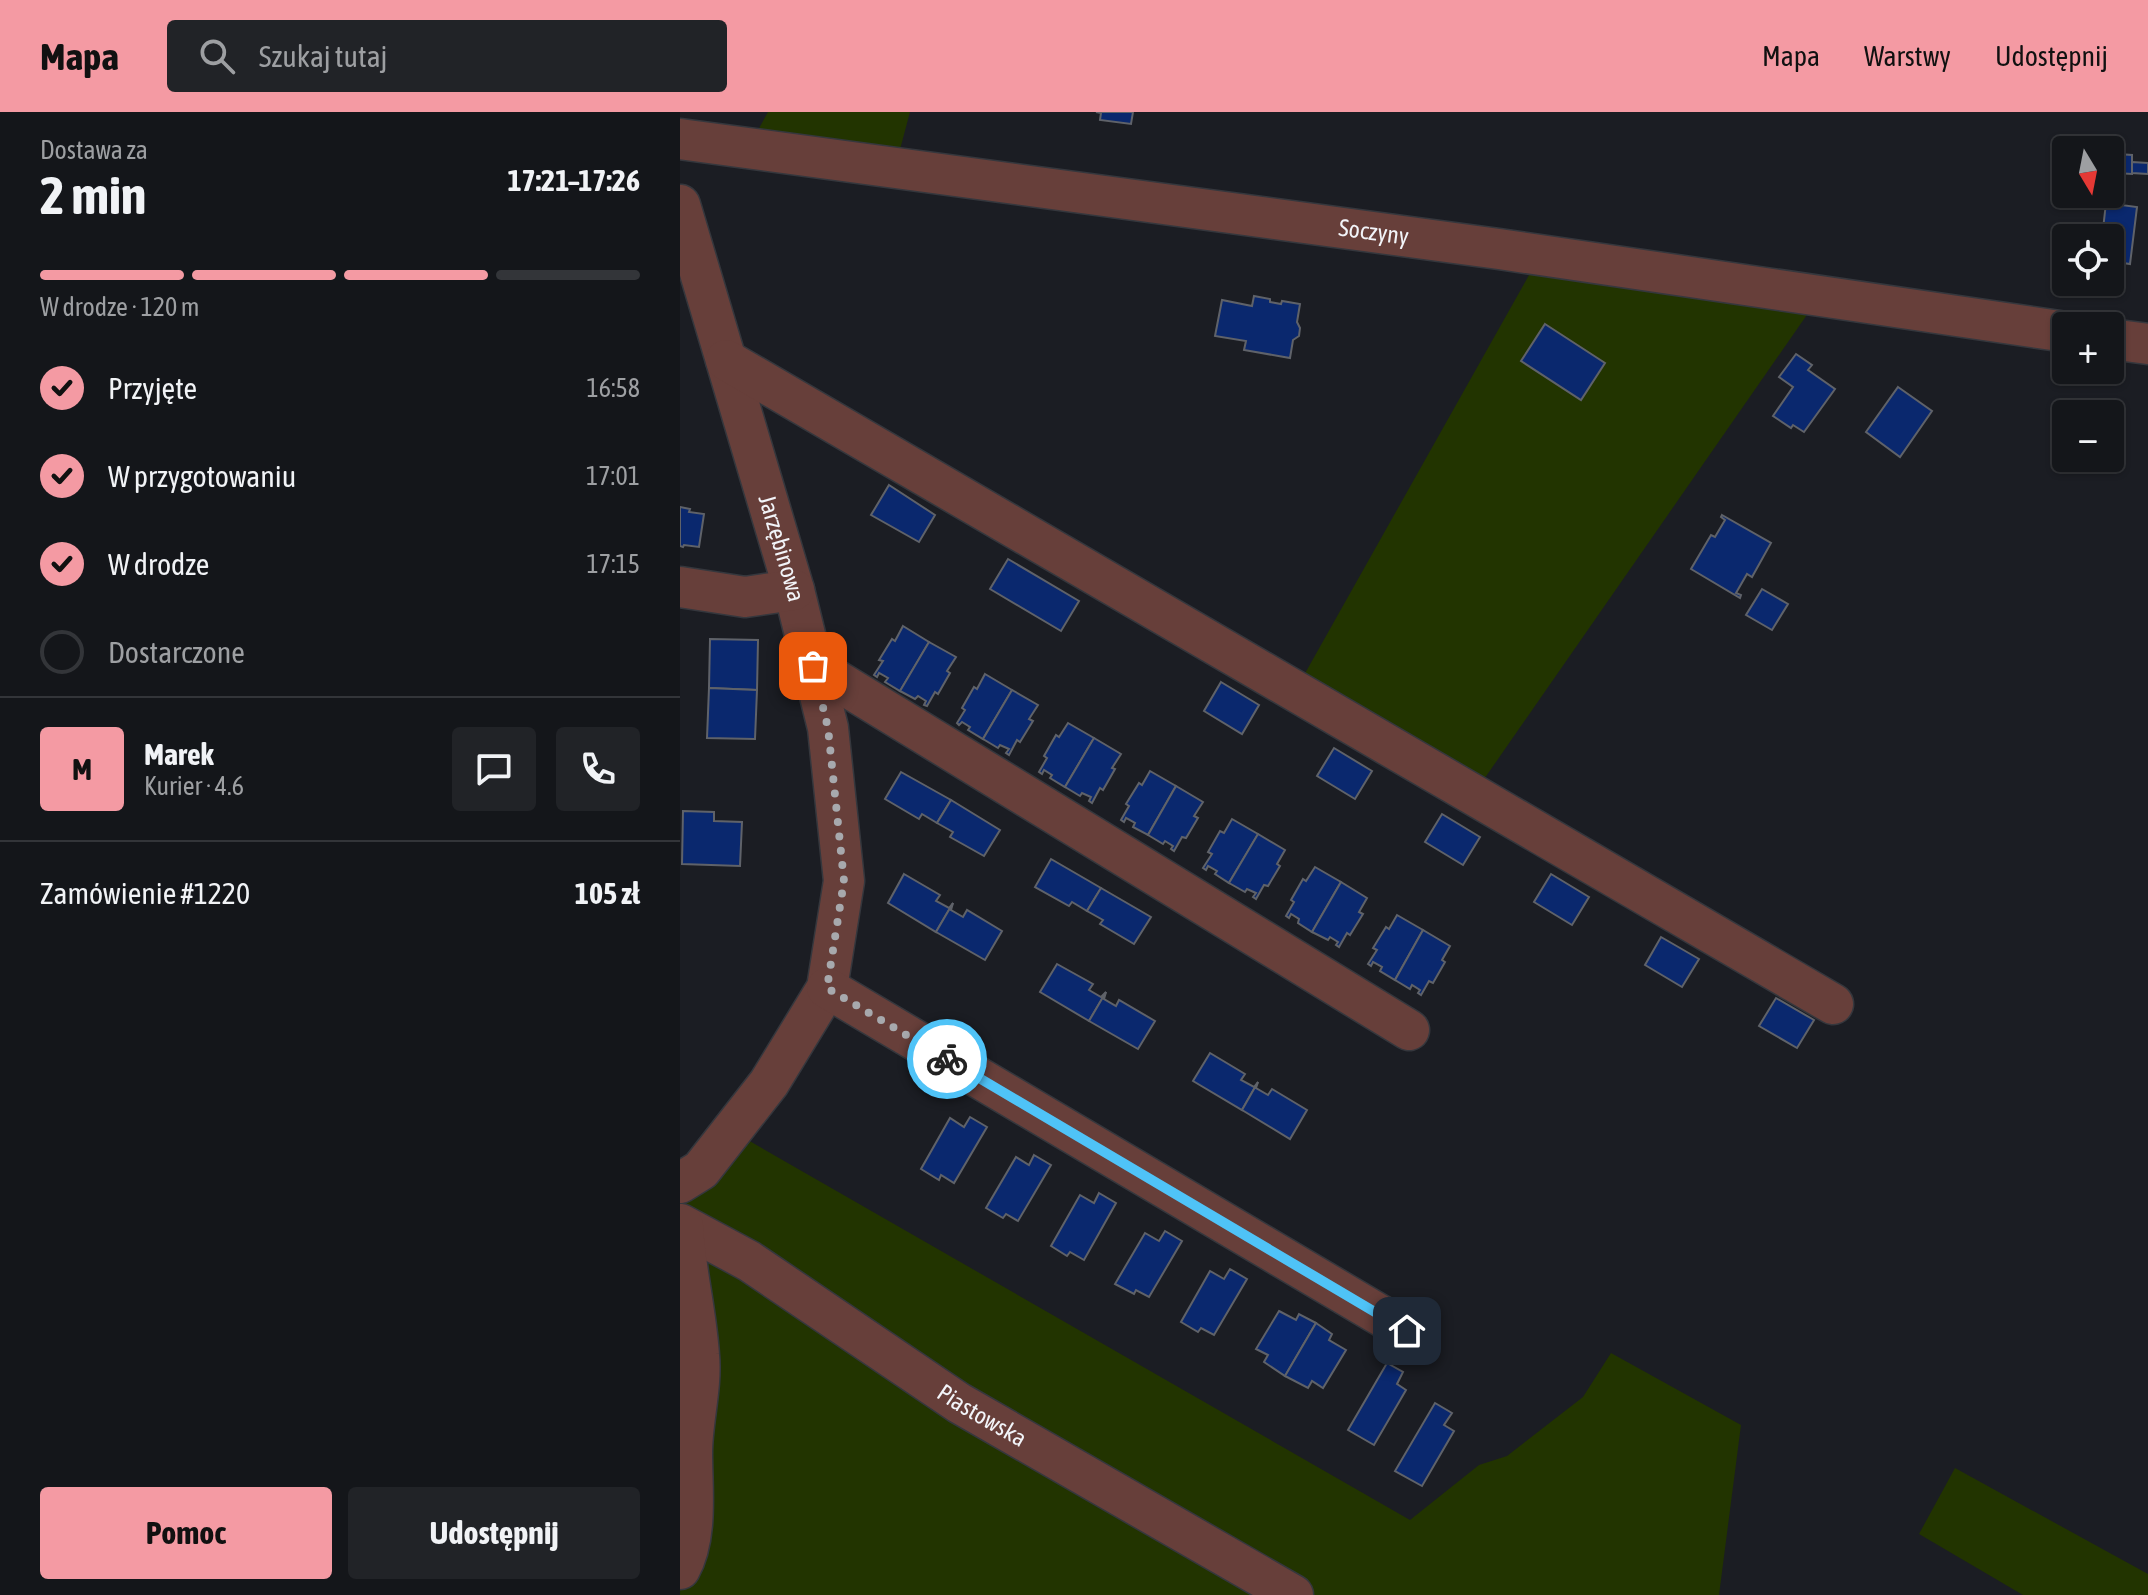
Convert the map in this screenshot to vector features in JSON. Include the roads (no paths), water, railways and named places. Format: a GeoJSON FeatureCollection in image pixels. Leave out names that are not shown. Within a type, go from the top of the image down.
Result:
{"type":"FeatureCollection","features":[{"type":"Feature","properties":{"kind":"street","name":"Soczyny"},"geometry":{"type":"LineString","coordinates":[[680,139],[1499,249],[2052,330]]}},
{"type":"Feature","properties":{"kind":"street","name":"Jarzębinowa"},"geometry":{"type":"LineString","coordinates":[[680,205],[794,590],[813,666],[828,728],[844,881],[827,988],[769,1083],[701,1170],[680,1183]]}},
{"type":"Feature","properties":{"kind":"street"},"geometry":{"type":"LineString","coordinates":[[2124,341],[2148,344]]}},
{"type":"Feature","properties":{"kind":"street"},"geometry":{"type":"LineString","coordinates":[[726,360],[1833,1004]]}},
{"type":"Feature","properties":{"kind":"street"},"geometry":{"type":"LineString","coordinates":[[680,587],[745,597],[794,590]]}},
{"type":"Feature","properties":{"kind":"street"},"geometry":{"type":"LineString","coordinates":[[813,666],[1409,1030]]}},
{"type":"Feature","properties":{"kind":"street"},"geometry":{"type":"LineString","coordinates":[[827,988],[1407,1331]]}},
{"type":"Feature","properties":{"kind":"street"},"geometry":{"type":"LineString","coordinates":[[680,1569],[691,1530],[694,1492],[692,1452],[700,1358],[681,1225]]}},
{"type":"Feature","properties":{"kind":"street","name":"Piastowska"},"geometry":{"type":"LineString","coordinates":[[681,1225],[749,1261],[959,1403],[1293,1595]]}}]}
